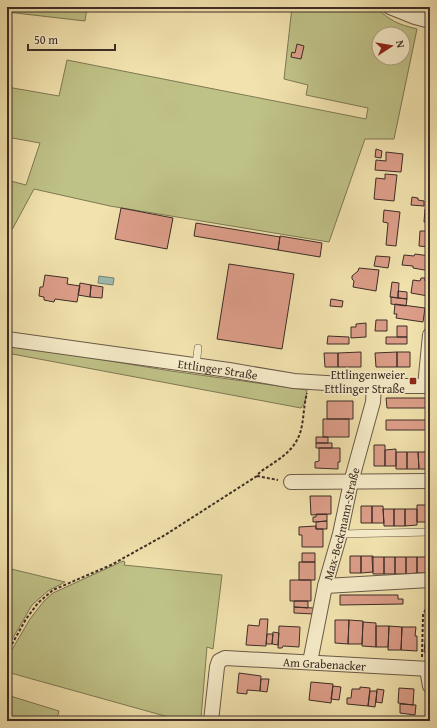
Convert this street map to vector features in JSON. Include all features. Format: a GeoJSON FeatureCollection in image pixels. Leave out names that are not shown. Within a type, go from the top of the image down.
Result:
{"type":"FeatureCollection","features":[{"type":"Feature","properties":{"kind":"street"},"geometry":{"type":"LineString","coordinates":[[393,8],[430,21]]}},
{"type":"Feature","properties":{"kind":"street"},"geometry":{"type":"LineString","coordinates":[[427,386],[430,335]]}},
{"type":"Feature","properties":{"kind":"street","name":"Ettlinger Straße"},"geometry":{"type":"LineString","coordinates":[[7,339],[309,382],[374,386],[427,386]]}},
{"type":"Feature","properties":{"kind":"street","name":"Max-Beckmann-Straße"},"geometry":{"type":"LineString","coordinates":[[310,662],[325,586],[340,534],[351,482],[373,402],[374,386]]}},
{"type":"Feature","properties":{"kind":"street"},"geometry":{"type":"LineString","coordinates":[[291,482],[430,481]]}},
{"type":"Feature","properties":{"kind":"street"},"geometry":{"type":"LineString","coordinates":[[325,586],[430,580]]}},
{"type":"Feature","properties":{"kind":"street","name":"Am Grabenacker"},"geometry":{"type":"LineString","coordinates":[[211,721],[219,661],[225,658],[426,669]]}},
{"type":"Feature","properties":{"kind":"street"},"geometry":{"type":"LineString","coordinates":[[426,669],[430,686]]}},
{"type":"Feature","properties":{"kind":"lane"},"geometry":{"type":"LineString","coordinates":[[196,365],[198,348]]}},
{"type":"Feature","properties":{"kind":"lane"},"geometry":{"type":"LineString","coordinates":[[340,534],[430,532]]}},
{"type":"Feature","properties":{"kind":"path"},"geometry":{"type":"LineString","coordinates":[[7,652],[26,619],[38,603],[53,590],[111,565],[165,535],[257,476],[260,472],[288,452],[295,444],[302,426],[304,404],[309,382]]}},
{"type":"Feature","properties":{"kind":"path"},"geometry":{"type":"LineString","coordinates":[[257,476],[291,482]]}},
{"type":"Feature","properties":{"kind":"path"},"geometry":{"type":"LineString","coordinates":[[426,669],[423,615],[430,600]]}},
{"type":"Feature","properties":{"kind":"green space"},"geometry":{"type":"Polygon","coordinates":[[[7,7],[87,7],[85,21],[7,12],[7,7]]]}},
{"type":"Feature","properties":{"kind":"green space"},"geometry":{"type":"Polygon","coordinates":[[[292,7],[375,7],[394,21],[407,26],[371,26],[371,66],[409,66],[394,139],[365,139],[329,242],[110,206],[34,189],[13,228],[7,234],[7,180],[26,185],[40,143],[7,137],[7,87],[59,96],[67,60],[366,119],[368,108],[306,95],[308,85],[284,79],[292,7]]]}},
{"type":"Feature","properties":{"kind":"green space"},"geometry":{"type":"Polygon","coordinates":[[[411,27],[417,29],[411,58],[411,27]]]}},
{"type":"Feature","properties":{"kind":"green space"},"geometry":{"type":"Polygon","coordinates":[[[7,344],[171,371],[307,390],[305,403],[301,408],[7,353],[7,344]]]}},
{"type":"Feature","properties":{"kind":"green space"},"geometry":{"type":"Polygon","coordinates":[[[123,561],[125,562],[124,565],[222,575],[213,649],[207,647],[201,718],[172,718],[7,672],[7,658],[30,619],[44,601],[53,593],[123,561]]]}},
{"type":"Feature","properties":{"kind":"green space"},"geometry":{"type":"Polygon","coordinates":[[[7,568],[65,582],[48,591],[32,605],[7,648],[7,568]]]}},
{"type":"Feature","properties":{"kind":"green space"},"geometry":{"type":"Polygon","coordinates":[[[7,695],[59,711],[56,721],[7,721],[7,695]]]}},
{"type":"Feature","properties":{"kind":"shaded area"},"geometry":{"type":"Polygon","coordinates":[[[99,276],[114,278],[113,285],[98,283],[99,276]]]}},
{"type":"Feature","properties":{"kind":"building"},"geometry":{"type":"Polygon","coordinates":[[[297,44],[304,46],[301,59],[291,57],[292,52],[295,53],[297,44]]]}},
{"type":"Feature","properties":{"kind":"building"},"geometry":{"type":"Polygon","coordinates":[[[376,149],[382,151],[381,158],[375,157],[376,149]]]}},
{"type":"Feature","properties":{"kind":"building"},"geometry":{"type":"Polygon","coordinates":[[[386,152],[403,154],[401,172],[375,170],[376,160],[386,161],[386,152]]]}},
{"type":"Feature","properties":{"kind":"building"},"geometry":{"type":"Polygon","coordinates":[[[385,174],[397,175],[394,201],[374,199],[376,178],[385,179],[385,174]]]}},
{"type":"Feature","properties":{"kind":"building"},"geometry":{"type":"Polygon","coordinates":[[[428,185],[430,185],[430,202],[427,202],[428,185]]]}},
{"type":"Feature","properties":{"kind":"building"},"geometry":{"type":"Polygon","coordinates":[[[412,197],[424,201],[424,206],[411,205],[412,197]]]}},
{"type":"Feature","properties":{"kind":"building"},"geometry":{"type":"Polygon","coordinates":[[[121,208],[173,218],[167,249],[115,239],[121,208]]]}},
{"type":"Feature","properties":{"kind":"building"},"geometry":{"type":"Polygon","coordinates":[[[425,209],[430,209],[430,223],[424,222],[425,209]]]}},
{"type":"Feature","properties":{"kind":"building"},"geometry":{"type":"Polygon","coordinates":[[[384,210],[400,212],[396,246],[386,245],[388,223],[383,222],[384,210]]]}},
{"type":"Feature","properties":{"kind":"building"},"geometry":{"type":"Polygon","coordinates":[[[196,223],[280,237],[278,250],[194,236],[196,223]]]}},
{"type":"Feature","properties":{"kind":"building"},"geometry":{"type":"Polygon","coordinates":[[[420,231],[430,231],[430,247],[419,246],[420,231]]]}},
{"type":"Feature","properties":{"kind":"building"},"geometry":{"type":"Polygon","coordinates":[[[280,236],[322,243],[320,257],[278,250],[280,236]]]}},
{"type":"Feature","properties":{"kind":"building"},"geometry":{"type":"Polygon","coordinates":[[[415,254],[430,256],[430,271],[413,268],[413,266],[402,265],[404,255],[414,256],[415,254]]]}},
{"type":"Feature","properties":{"kind":"building"},"geometry":{"type":"Polygon","coordinates":[[[376,256],[390,257],[388,268],[374,266],[376,256]]]}},
{"type":"Feature","properties":{"kind":"building"},"geometry":{"type":"Polygon","coordinates":[[[229,264],[294,274],[282,349],[217,339],[229,264]]]}},
{"type":"Feature","properties":{"kind":"building"},"geometry":{"type":"Polygon","coordinates":[[[359,268],[379,270],[376,291],[353,287],[354,281],[352,276],[358,271],[359,268]]]}},
{"type":"Feature","properties":{"kind":"building"},"geometry":{"type":"Polygon","coordinates":[[[45,275],[68,278],[67,284],[80,286],[77,302],[55,299],[54,302],[44,300],[44,297],[39,296],[40,287],[43,287],[45,275]]]}},
{"type":"Feature","properties":{"kind":"building"},"geometry":{"type":"Polygon","coordinates":[[[421,278],[425,278],[425,281],[430,281],[428,296],[411,293],[413,280],[420,281],[421,278]]]}},
{"type":"Feature","properties":{"kind":"building"},"geometry":{"type":"Polygon","coordinates":[[[392,282],[399,283],[398,298],[390,297],[392,282]]]}},
{"type":"Feature","properties":{"kind":"building"},"geometry":{"type":"Polygon","coordinates":[[[80,283],[91,285],[90,297],[78,295],[80,283]]]}},
{"type":"Feature","properties":{"kind":"building"},"geometry":{"type":"Polygon","coordinates":[[[91,285],[103,287],[102,298],[90,297],[91,285]]]}},
{"type":"Feature","properties":{"kind":"building"},"geometry":{"type":"Polygon","coordinates":[[[398,291],[407,292],[407,299],[398,298],[398,291]]]}},
{"type":"Feature","properties":{"kind":"building"},"geometry":{"type":"Polygon","coordinates":[[[391,297],[407,299],[406,306],[391,304],[391,297]]]}},
{"type":"Feature","properties":{"kind":"building"},"geometry":{"type":"Polygon","coordinates":[[[331,299],[343,301],[342,307],[330,306],[331,299]]]}},
{"type":"Feature","properties":{"kind":"building"},"geometry":{"type":"Polygon","coordinates":[[[395,304],[425,308],[423,322],[396,318],[397,314],[394,314],[395,304]]]}},
{"type":"Feature","properties":{"kind":"building"},"geometry":{"type":"Polygon","coordinates":[[[376,320],[387,320],[387,331],[375,331],[376,320]]]}},
{"type":"Feature","properties":{"kind":"building"},"geometry":{"type":"Polygon","coordinates":[[[366,323],[366,337],[351,338],[351,327],[356,327],[356,324],[366,323]]]}},
{"type":"Feature","properties":{"kind":"building"},"geometry":{"type":"Polygon","coordinates":[[[397,326],[407,326],[407,337],[397,337],[397,326]]]}},
{"type":"Feature","properties":{"kind":"building"},"geometry":{"type":"Polygon","coordinates":[[[328,336],[349,337],[349,344],[327,344],[328,336]]]}},
{"type":"Feature","properties":{"kind":"building"},"geometry":{"type":"Polygon","coordinates":[[[386,337],[407,337],[407,344],[386,344],[386,337]]]}},
{"type":"Feature","properties":{"kind":"building"},"geometry":{"type":"Polygon","coordinates":[[[361,352],[361,367],[338,367],[338,353],[361,352]]]}},
{"type":"Feature","properties":{"kind":"building"},"geometry":{"type":"Polygon","coordinates":[[[397,352],[410,352],[410,367],[397,367],[397,352]]]}},
{"type":"Feature","properties":{"kind":"building"},"geometry":{"type":"Polygon","coordinates":[[[397,352],[397,367],[376,367],[375,353],[397,352]]]}},
{"type":"Feature","properties":{"kind":"building"},"geometry":{"type":"Polygon","coordinates":[[[324,353],[338,353],[338,367],[325,367],[324,353]]]}},
{"type":"Feature","properties":{"kind":"building"},"geometry":{"type":"Polygon","coordinates":[[[386,398],[430,398],[430,408],[387,408],[386,398]]]}},
{"type":"Feature","properties":{"kind":"building"},"geometry":{"type":"Polygon","coordinates":[[[327,401],[353,401],[353,419],[327,419],[327,401]]]}},
{"type":"Feature","properties":{"kind":"building"},"geometry":{"type":"Polygon","coordinates":[[[323,419],[349,419],[349,437],[323,437],[323,419]]]}},
{"type":"Feature","properties":{"kind":"building"},"geometry":{"type":"Polygon","coordinates":[[[386,420],[430,420],[430,430],[386,430],[386,420]]]}},
{"type":"Feature","properties":{"kind":"building"},"geometry":{"type":"Polygon","coordinates":[[[316,437],[328,437],[328,443],[316,443],[316,437]]]}},
{"type":"Feature","properties":{"kind":"building"},"geometry":{"type":"Polygon","coordinates":[[[316,443],[332,443],[332,448],[316,448],[316,443]]]}},
{"type":"Feature","properties":{"kind":"building"},"geometry":{"type":"Polygon","coordinates":[[[374,445],[385,445],[385,466],[374,466],[374,445]]]}},
{"type":"Feature","properties":{"kind":"building"},"geometry":{"type":"Polygon","coordinates":[[[319,448],[340,448],[340,462],[338,462],[338,469],[315,468],[315,462],[319,461],[319,448]]]}},
{"type":"Feature","properties":{"kind":"building"},"geometry":{"type":"Polygon","coordinates":[[[396,449],[396,466],[385,466],[385,450],[396,449]]]}},
{"type":"Feature","properties":{"kind":"building"},"geometry":{"type":"Polygon","coordinates":[[[396,452],[407,452],[407,469],[396,469],[396,452]]]}},
{"type":"Feature","properties":{"kind":"building"},"geometry":{"type":"Polygon","coordinates":[[[407,452],[418,452],[419,469],[407,469],[407,452]]]}},
{"type":"Feature","properties":{"kind":"building"},"geometry":{"type":"Polygon","coordinates":[[[418,452],[430,452],[430,469],[419,469],[418,452]]]}},
{"type":"Feature","properties":{"kind":"building"},"geometry":{"type":"Polygon","coordinates":[[[310,496],[331,496],[331,514],[311,515],[310,496]]]}},
{"type":"Feature","properties":{"kind":"building"},"geometry":{"type":"Polygon","coordinates":[[[417,505],[428,505],[428,522],[417,522],[417,505]]]}},
{"type":"Feature","properties":{"kind":"building"},"geometry":{"type":"Polygon","coordinates":[[[428,505],[430,505],[430,522],[428,522],[428,505]]]}},
{"type":"Feature","properties":{"kind":"building"},"geometry":{"type":"Polygon","coordinates":[[[361,506],[372,506],[372,523],[361,523],[361,506]]]}},
{"type":"Feature","properties":{"kind":"building"},"geometry":{"type":"Polygon","coordinates":[[[372,506],[383,506],[384,523],[372,523],[372,506]]]}},
{"type":"Feature","properties":{"kind":"building"},"geometry":{"type":"Polygon","coordinates":[[[383,509],[394,509],[394,526],[384,526],[383,509]]]}},
{"type":"Feature","properties":{"kind":"building"},"geometry":{"type":"Polygon","coordinates":[[[394,509],[405,509],[405,526],[394,526],[394,509]]]}},
{"type":"Feature","properties":{"kind":"building"},"geometry":{"type":"Polygon","coordinates":[[[405,509],[417,509],[417,525],[405,526],[405,509]]]}},
{"type":"Feature","properties":{"kind":"building"},"geometry":{"type":"Polygon","coordinates":[[[316,514],[327,514],[327,521],[313,522],[313,517],[316,517],[316,514]]]}},
{"type":"Feature","properties":{"kind":"building"},"geometry":{"type":"Polygon","coordinates":[[[327,521],[327,529],[316,529],[316,522],[327,521]]]}},
{"type":"Feature","properties":{"kind":"building"},"geometry":{"type":"Polygon","coordinates":[[[316,526],[316,529],[323,529],[323,547],[302,547],[302,535],[299,535],[299,527],[316,526]]]}},
{"type":"Feature","properties":{"kind":"building"},"geometry":{"type":"Polygon","coordinates":[[[302,553],[315,553],[315,562],[302,562],[302,553]]]}},
{"type":"Feature","properties":{"kind":"building"},"geometry":{"type":"Polygon","coordinates":[[[428,555],[430,555],[430,572],[428,572],[428,555]]]}},
{"type":"Feature","properties":{"kind":"building"},"geometry":{"type":"Polygon","coordinates":[[[350,556],[361,556],[361,573],[350,573],[350,556]]]}},
{"type":"Feature","properties":{"kind":"building"},"geometry":{"type":"Polygon","coordinates":[[[361,556],[373,556],[373,572],[361,573],[361,556]]]}},
{"type":"Feature","properties":{"kind":"building"},"geometry":{"type":"Polygon","coordinates":[[[372,557],[384,557],[384,574],[373,574],[372,557]]]}},
{"type":"Feature","properties":{"kind":"building"},"geometry":{"type":"Polygon","coordinates":[[[384,557],[395,557],[395,574],[384,574],[384,557]]]}},
{"type":"Feature","properties":{"kind":"building"},"geometry":{"type":"Polygon","coordinates":[[[395,557],[406,557],[406,574],[395,574],[395,557]]]}},
{"type":"Feature","properties":{"kind":"building"},"geometry":{"type":"Polygon","coordinates":[[[406,557],[417,557],[417,573],[406,574],[406,557]]]}},
{"type":"Feature","properties":{"kind":"building"},"geometry":{"type":"Polygon","coordinates":[[[417,557],[428,557],[428,573],[417,573],[417,557]]]}},
{"type":"Feature","properties":{"kind":"building"},"geometry":{"type":"Polygon","coordinates":[[[299,562],[315,562],[315,580],[299,580],[299,562]]]}},
{"type":"Feature","properties":{"kind":"building"},"geometry":{"type":"Polygon","coordinates":[[[290,580],[311,580],[311,601],[290,601],[290,580]]]}},
{"type":"Feature","properties":{"kind":"building"},"geometry":{"type":"Polygon","coordinates":[[[340,595],[398,595],[398,599],[403,599],[403,604],[340,605],[340,595]]]}},
{"type":"Feature","properties":{"kind":"building"},"geometry":{"type":"Polygon","coordinates":[[[294,601],[308,601],[308,608],[294,607],[294,601]]]}},
{"type":"Feature","properties":{"kind":"building"},"geometry":{"type":"Polygon","coordinates":[[[294,607],[314,608],[314,614],[294,613],[294,607]]]}},
{"type":"Feature","properties":{"kind":"building"},"geometry":{"type":"Polygon","coordinates":[[[260,619],[268,619],[266,646],[246,645],[248,625],[259,626],[260,619]]]}},
{"type":"Feature","properties":{"kind":"building"},"geometry":{"type":"Polygon","coordinates":[[[335,620],[349,620],[348,644],[335,643],[335,620]]]}},
{"type":"Feature","properties":{"kind":"building"},"geometry":{"type":"Polygon","coordinates":[[[349,620],[363,621],[362,644],[348,644],[349,620]]]}},
{"type":"Feature","properties":{"kind":"building"},"geometry":{"type":"Polygon","coordinates":[[[363,622],[376,623],[376,647],[362,646],[363,622]]]}},
{"type":"Feature","properties":{"kind":"building"},"geometry":{"type":"Polygon","coordinates":[[[279,626],[300,627],[299,647],[283,646],[282,648],[278,648],[279,626]]]}},
{"type":"Feature","properties":{"kind":"building"},"geometry":{"type":"Polygon","coordinates":[[[376,626],[389,626],[388,647],[376,647],[376,626]]]}},
{"type":"Feature","properties":{"kind":"building"},"geometry":{"type":"Polygon","coordinates":[[[389,626],[402,627],[401,650],[388,650],[389,626]]]}},
{"type":"Feature","properties":{"kind":"building"},"geometry":{"type":"Polygon","coordinates":[[[402,627],[416,627],[415,636],[417,636],[417,651],[401,650],[402,627]]]}},
{"type":"Feature","properties":{"kind":"building"},"geometry":{"type":"Polygon","coordinates":[[[426,631],[430,631],[430,643],[425,643],[426,631]]]}},
{"type":"Feature","properties":{"kind":"building"},"geometry":{"type":"Polygon","coordinates":[[[273,632],[279,633],[278,645],[272,644],[273,632]]]}},
{"type":"Feature","properties":{"kind":"building"},"geometry":{"type":"Polygon","coordinates":[[[267,634],[273,634],[272,644],[266,644],[267,634]]]}},
{"type":"Feature","properties":{"kind":"building"},"geometry":{"type":"Polygon","coordinates":[[[425,643],[430,643],[430,653],[424,652],[425,643]]]}},
{"type":"Feature","properties":{"kind":"building"},"geometry":{"type":"Polygon","coordinates":[[[239,673],[261,676],[260,691],[247,690],[247,694],[237,693],[239,673]]]}},
{"type":"Feature","properties":{"kind":"building"},"geometry":{"type":"Polygon","coordinates":[[[261,679],[269,679],[267,692],[260,691],[261,679]]]}},
{"type":"Feature","properties":{"kind":"building"},"geometry":{"type":"Polygon","coordinates":[[[311,682],[333,684],[331,703],[309,700],[311,682]]]}},
{"type":"Feature","properties":{"kind":"building"},"geometry":{"type":"Polygon","coordinates":[[[333,686],[341,687],[339,700],[331,699],[333,686]]]}},
{"type":"Feature","properties":{"kind":"building"},"geometry":{"type":"Polygon","coordinates":[[[360,687],[370,688],[368,706],[347,704],[347,698],[351,698],[352,689],[360,689],[360,687]]]}},
{"type":"Feature","properties":{"kind":"building"},"geometry":{"type":"Polygon","coordinates":[[[399,688],[414,689],[413,705],[398,703],[399,688]]]}},
{"type":"Feature","properties":{"kind":"building"},"geometry":{"type":"Polygon","coordinates":[[[377,689],[384,690],[382,703],[376,702],[377,689]]]}},
{"type":"Feature","properties":{"kind":"building"},"geometry":{"type":"Polygon","coordinates":[[[370,691],[377,691],[375,707],[368,706],[370,691]]]}},
{"type":"Feature","properties":{"kind":"building"},"geometry":{"type":"Polygon","coordinates":[[[400,704],[416,705],[415,715],[400,713],[400,704]]]}},
{"type":"Feature","properties":{"kind":"place","name":"Ettlingenweier Ettlinger Straße"},"geometry":{"type":"Point","coordinates":[413,381]}}]}
